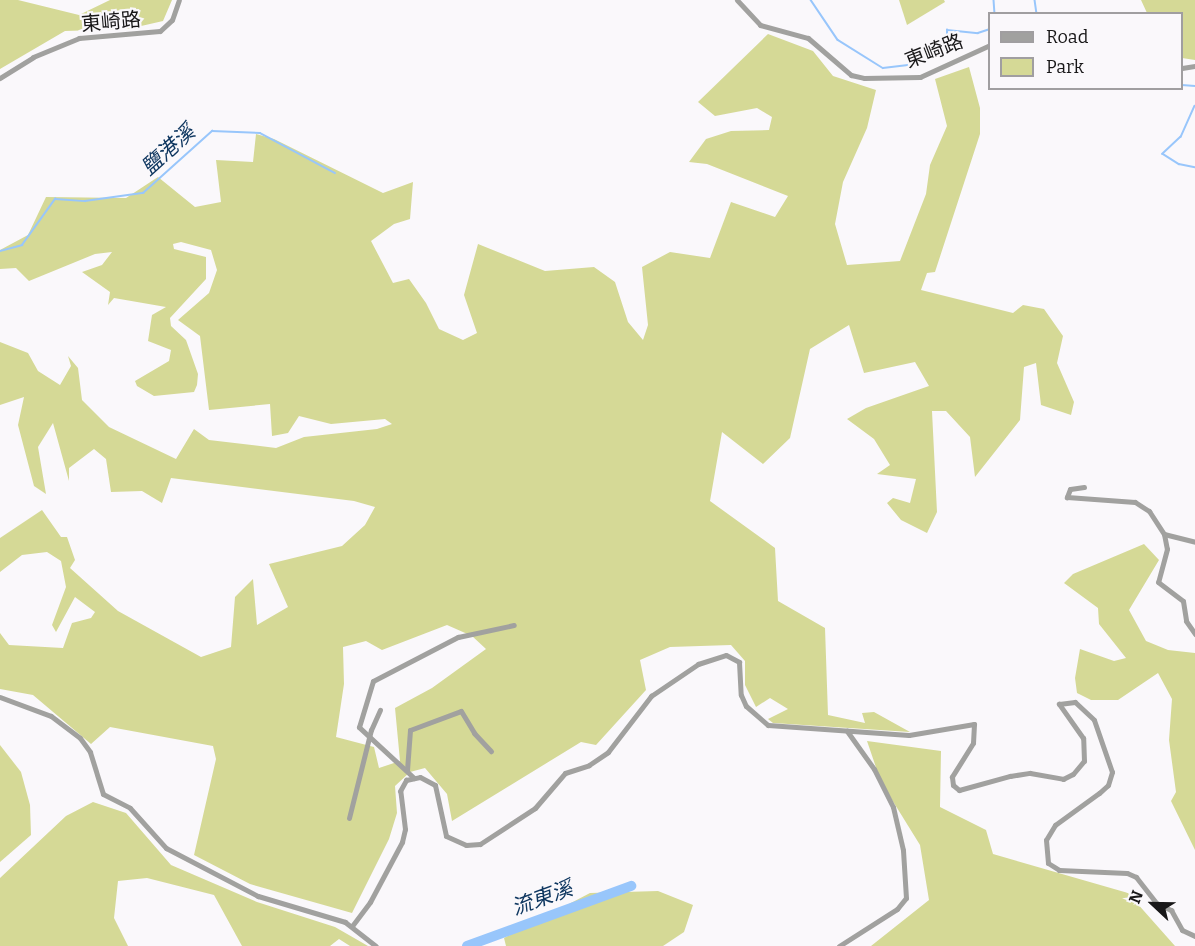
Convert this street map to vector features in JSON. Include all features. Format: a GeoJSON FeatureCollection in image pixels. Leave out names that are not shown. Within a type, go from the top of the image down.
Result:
{"type":"FeatureCollection","features":[{"type":"Feature","properties":{"kind":"street","name":"東崎路"},"geometry":{"type":"LineString","coordinates":[[0,78],[41,53],[80,38],[160,31],[172,20],[179,0]]}},
{"type":"Feature","properties":{"kind":"street","name":"東崎路"},"geometry":{"type":"LineString","coordinates":[[737,0],[760,25],[808,38],[826,50],[851,75],[864,78],[895,81],[920,77],[988,46]]}},
{"type":"Feature","properties":{"kind":"street"},"geometry":{"type":"LineString","coordinates":[[1084,487],[1070,489],[1067,497],[1135,502],[1149,511],[1164,534],[1167,549],[1158,582],[1183,601],[1186,621],[1195,634]]}},
{"type":"Feature","properties":{"kind":"street"},"geometry":{"type":"LineString","coordinates":[[1164,534],[1195,542]]}},
{"type":"Feature","properties":{"kind":"street"},"geometry":{"type":"LineString","coordinates":[[414,778],[359,727],[373,681],[458,637],[514,626]]}},
{"type":"Feature","properties":{"kind":"street"},"geometry":{"type":"LineString","coordinates":[[352,926],[370,902],[402,842],[405,829],[400,790],[406,780],[426,778],[435,785],[446,836],[466,845],[480,844],[535,808],[565,773],[589,765],[608,752],[651,696],[686,671],[721,656],[732,656],[739,662],[743,700],[763,722],[787,728],[927,735],[972,724],[976,727],[974,743],[952,778],[956,789],[1030,773],[1063,778],[1080,768],[1084,755],[1083,738],[1059,706],[1062,701],[1075,702],[1094,720],[1112,772],[1108,785],[1055,825],[1046,840],[1048,863],[1059,870],[1127,873],[1136,878],[1156,903],[1171,910],[1182,930],[1195,936]]}},
{"type":"Feature","properties":{"kind":"street"},"geometry":{"type":"LineString","coordinates":[[0,697],[51,716],[86,744],[103,794],[130,808],[166,848],[258,896],[352,926],[376,946]]}},
{"type":"Feature","properties":{"kind":"street"},"geometry":{"type":"LineString","coordinates":[[349,818],[369,737],[380,710]]}},
{"type":"Feature","properties":{"kind":"street"},"geometry":{"type":"LineString","coordinates":[[407,770],[410,730],[461,711],[474,733],[491,751]]}},
{"type":"Feature","properties":{"kind":"street"},"geometry":{"type":"LineString","coordinates":[[839,946],[897,909],[906,898],[903,850],[893,807],[874,769],[847,731]]}},
{"type":"Feature","properties":{"kind":"green space"},"geometry":{"type":"Polygon","coordinates":[[[0,0],[18,0],[79,15],[110,0],[172,0],[163,21],[128,29],[65,31],[0,69],[0,0]]]}},
{"type":"Feature","properties":{"kind":"green space"},"geometry":{"type":"Polygon","coordinates":[[[899,0],[944,0],[945,2],[907,25],[899,0]]]}},
{"type":"Feature","properties":{"kind":"green space"},"geometry":{"type":"Polygon","coordinates":[[[1141,0],[1195,0],[1195,60],[1183,58],[1183,12],[1147,12],[1141,0]]]}},
{"type":"Feature","properties":{"kind":"green space"},"geometry":{"type":"Polygon","coordinates":[[[768,34],[813,51],[833,76],[876,90],[867,128],[843,182],[835,224],[847,265],[900,261],[926,194],[930,165],[947,126],[935,79],[969,67],[980,108],[980,134],[935,272],[927,273],[921,290],[1013,313],[1023,305],[1044,309],[1063,336],[1057,363],[1074,402],[1071,415],[1041,405],[1036,363],[1024,367],[1020,420],[975,477],[970,437],[946,411],[932,411],[937,512],[927,533],[901,520],[887,503],[893,498],[910,503],[916,479],[877,474],[890,465],[874,439],[847,419],[866,408],[929,386],[915,362],[864,373],[849,325],[810,349],[790,438],[763,464],[722,432],[710,501],[775,548],[778,601],[825,628],[828,715],[865,723],[862,713],[874,712],[910,732],[773,723],[768,719],[788,709],[770,698],[756,707],[745,685],[745,661],[731,645],[670,647],[640,660],[646,690],[596,745],[581,742],[452,821],[447,794],[425,768],[410,772],[395,786],[397,813],[389,839],[352,913],[250,884],[194,855],[216,759],[213,746],[110,727],[91,744],[33,695],[0,689],[0,633],[9,645],[63,648],[72,623],[91,618],[95,612],[75,597],[56,632],[52,625],[66,587],[61,561],[47,552],[22,555],[0,572],[0,538],[42,510],[61,537],[67,537],[75,560],[70,568],[118,611],[201,657],[231,647],[235,597],[253,579],[257,625],[288,607],[269,564],[342,546],[365,525],[375,507],[354,501],[171,478],[162,503],[142,491],[111,492],[106,459],[94,449],[69,468],[69,481],[53,423],[38,447],[46,494],[34,486],[18,425],[24,397],[0,405],[0,342],[28,353],[38,371],[60,385],[71,366],[68,356],[78,368],[82,400],[109,427],[176,459],[194,429],[209,440],[276,448],[304,437],[377,429],[392,424],[385,419],[331,424],[299,416],[288,433],[272,436],[270,404],[209,410],[200,336],[178,320],[209,293],[217,270],[211,250],[181,242],[173,244],[174,249],[206,257],[206,279],[170,318],[171,326],[186,340],[198,374],[197,385],[194,392],[154,396],[137,386],[135,381],[169,361],[171,350],[148,341],[152,315],[166,307],[114,298],[108,305],[110,292],[82,272],[102,265],[112,252],[95,254],[29,281],[16,268],[0,269],[0,250],[28,235],[46,197],[126,198],[158,177],[195,207],[221,202],[216,160],[253,162],[256,134],[274,139],[383,193],[413,182],[410,219],[394,224],[371,241],[393,283],[409,279],[426,303],[439,329],[463,340],[477,333],[464,295],[478,244],[545,271],[594,267],[615,282],[628,322],[643,340],[648,325],[642,267],[670,252],[710,258],[731,202],[775,217],[788,196],[707,164],[689,162],[706,139],[731,131],[769,130],[772,117],[757,108],[715,116],[698,102],[768,34]],[[447,625],[382,650],[366,641],[343,647],[344,684],[336,737],[374,747],[379,768],[400,761],[395,708],[432,688],[486,649],[472,636],[447,625]]]}},
{"type":"Feature","properties":{"kind":"green space"},"geometry":{"type":"Polygon","coordinates":[[[1144,544],[1159,560],[1129,610],[1146,641],[1168,650],[1195,653],[1195,850],[1171,801],[1176,792],[1169,740],[1172,699],[1158,673],[1118,700],[1091,700],[1077,693],[1075,678],[1080,649],[1114,661],[1126,658],[1099,624],[1098,608],[1064,583],[1073,574],[1144,544]]]}},
{"type":"Feature","properties":{"kind":"green space"},"geometry":{"type":"Polygon","coordinates":[[[867,741],[941,751],[940,807],[986,830],[993,854],[1128,893],[1175,946],[871,946],[929,900],[920,845],[881,782],[867,741]]]}},
{"type":"Feature","properties":{"kind":"green space"},"geometry":{"type":"Polygon","coordinates":[[[0,745],[21,772],[30,805],[31,835],[0,862],[0,745]]]}},
{"type":"Feature","properties":{"kind":"green space"},"geometry":{"type":"Polygon","coordinates":[[[93,802],[126,813],[171,865],[257,902],[335,927],[368,946],[350,946],[339,939],[330,946],[242,946],[214,895],[147,878],[118,881],[114,918],[128,946],[0,946],[0,878],[66,816],[93,802]]]}},
{"type":"Feature","properties":{"kind":"green space"},"geometry":{"type":"Polygon","coordinates":[[[658,891],[693,905],[684,932],[663,946],[506,946],[504,938],[590,893],[658,891]]]}},
{"type":"Feature","properties":{"kind":"waterway"},"geometry":{"type":"LineString","coordinates":[[811,0],[838,40],[883,68],[908,65],[947,49],[947,30],[978,33],[988,30]]}},
{"type":"Feature","properties":{"kind":"waterway"},"geometry":{"type":"LineString","coordinates":[[994,0],[995,12]]}},
{"type":"Feature","properties":{"kind":"waterway"},"geometry":{"type":"LineString","coordinates":[[1035,0],[1037,12]]}},
{"type":"Feature","properties":{"kind":"waterway"},"geometry":{"type":"LineString","coordinates":[[1183,85],[1195,86]]}},
{"type":"Feature","properties":{"kind":"waterway"},"geometry":{"type":"LineString","coordinates":[[1195,106],[1181,137],[1163,154],[1179,164],[1195,167]]}},
{"type":"Feature","properties":{"kind":"waterway","name":"鹽港溪"},"geometry":{"type":"LineString","coordinates":[[0,251],[22,245],[55,199],[85,201],[143,193],[212,131],[260,133],[335,173]]}},
{"type":"Feature","properties":{"kind":"waterway","name":"流東溪"},"geometry":{"type":"LineString","coordinates":[[467,946],[631,886]]}}]}
